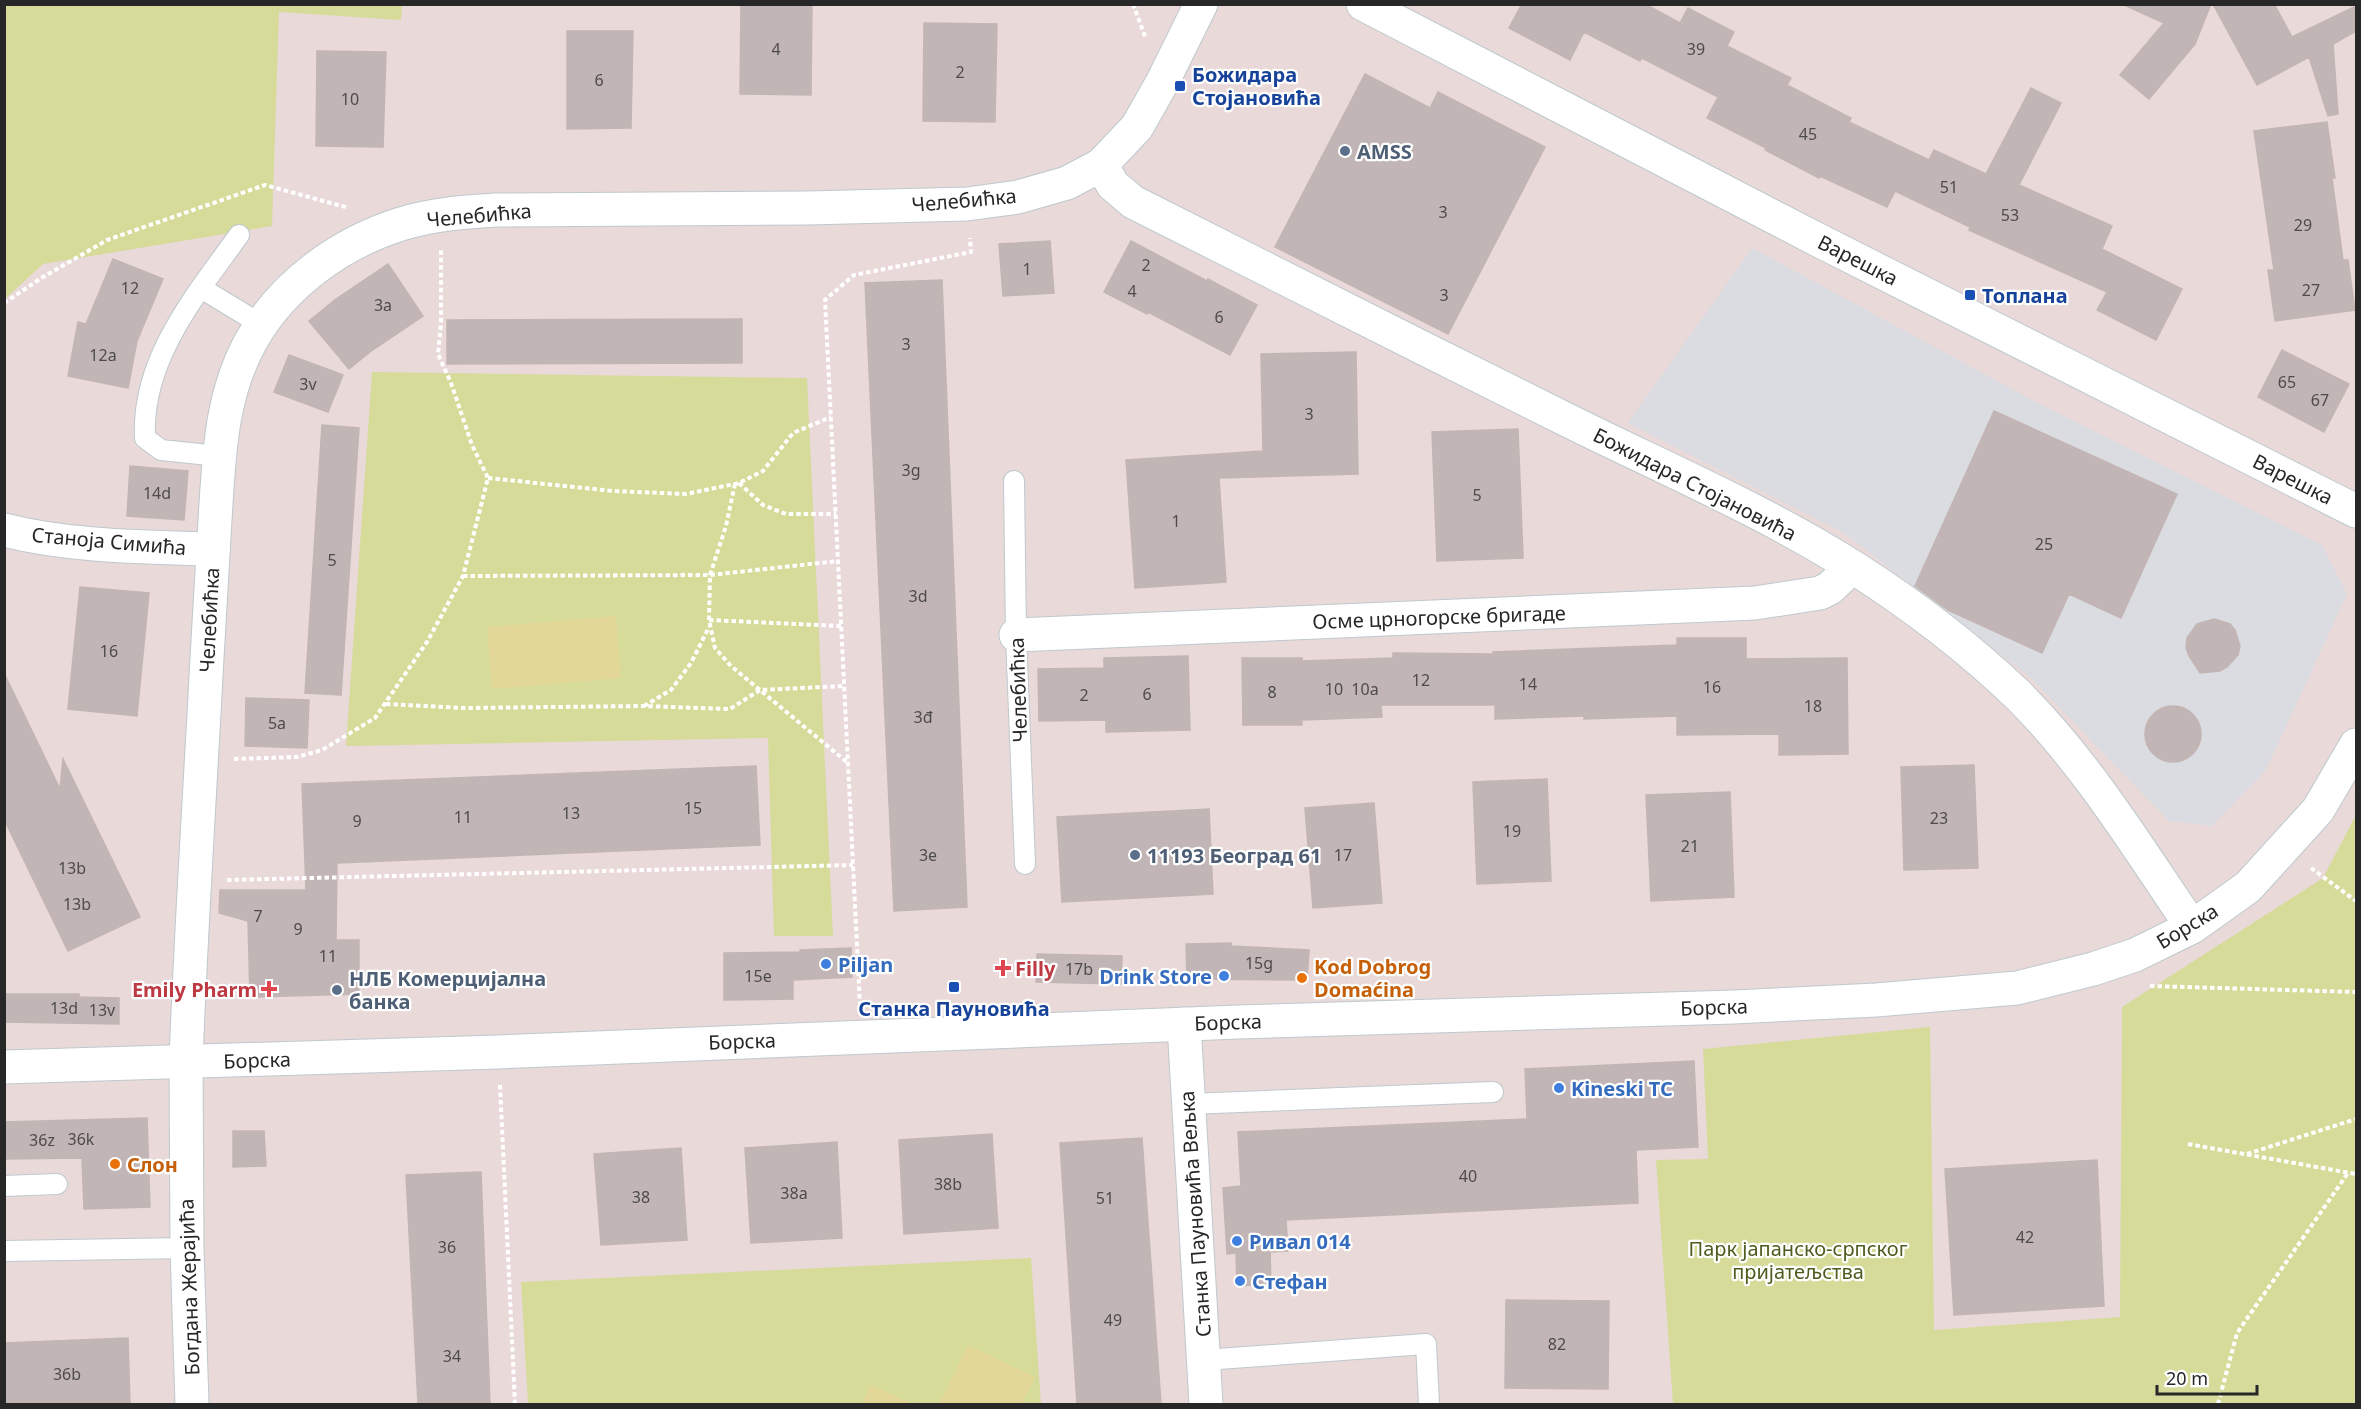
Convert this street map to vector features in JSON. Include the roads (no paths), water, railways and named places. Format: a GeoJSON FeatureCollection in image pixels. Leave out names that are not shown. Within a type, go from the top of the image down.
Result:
{"type":"FeatureCollection","features":[{"type":"Feature","properties":{"kind":"street","name":"Челебићка"},"geometry":{"type":"LineString","coordinates":[[186,1061],[213,549],[219,456],[228,394],[251,341],[301,279],[327,259],[354,243],[402,224],[440,215],[497,210],[808,208],[967,204],[1018,197],[1067,183],[1101,165],[1137,127],[1164,81],[1201,4]]}},
{"type":"Feature","properties":{"kind":"street","name":"Варешка"},"geometry":{"type":"LineString","coordinates":[[1363,4],[1820,241],[2356,511]]}},
{"type":"Feature","properties":{"kind":"street","name":"Божидара Стојановића"},"geometry":{"type":"LineString","coordinates":[[1101,165],[1113,185],[1133,202],[1734,503],[1852,567],[1929,622],[2019,696],[2056,736],[2097,788],[2192,927]]}},
{"type":"Feature","properties":{"kind":"street","name":"Станоја Симића"},"geometry":{"type":"LineString","coordinates":[[4,530],[75,543],[213,549]]}},
{"type":"Feature","properties":{"kind":"street","name":"Осме црногорске бригаде"},"geometry":{"type":"LineString","coordinates":[[1016,634],[1755,603],[1820,593],[1830,588],[1852,567]]}},
{"type":"Feature","properties":{"kind":"street","name":"Борска"},"geometry":{"type":"LineString","coordinates":[[4,1067],[498,1052],[1184,1024],[1734,1007],[1876,1000],[2017,988],[2093,969],[2135,955],[2192,927],[2248,886],[2318,810],[2356,745]]}},
{"type":"Feature","properties":{"kind":"street","name":"Станка Пауновића Вељка"},"geometry":{"type":"LineString","coordinates":[[1184,1024],[1206,1404]]}},
{"type":"Feature","properties":{"kind":"street","name":"Богдана Жерајића"},"geometry":{"type":"LineString","coordinates":[[186,1061],[192,1404]]}},
{"type":"Feature","properties":{"kind":"lane"},"geometry":{"type":"LineString","coordinates":[[219,456],[160,450],[152,445],[145,438],[148,399],[155,371],[166,345],[201,288],[239,235]]}},
{"type":"Feature","properties":{"kind":"lane"},"geometry":{"type":"LineString","coordinates":[[201,288],[262,325]]}},
{"type":"Feature","properties":{"kind":"lane","name":"Челебићка"},"geometry":{"type":"LineString","coordinates":[[1014,481],[1016,634],[1025,864]]}},
{"type":"Feature","properties":{"kind":"lane"},"geometry":{"type":"LineString","coordinates":[[1188,1104],[1493,1092]]}},
{"type":"Feature","properties":{"kind":"lane"},"geometry":{"type":"LineString","coordinates":[[4,1186],[57,1184]]}},
{"type":"Feature","properties":{"kind":"lane"},"geometry":{"type":"LineString","coordinates":[[4,1251],[188,1248]]}},
{"type":"Feature","properties":{"kind":"lane"},"geometry":{"type":"LineString","coordinates":[[1204,1360],[1426,1344],[1429,1404]]}},
{"type":"Feature","properties":{"kind":"place","name":"Божидара Стојановића"},"geometry":{"type":"Point","coordinates":[1180,86]}},
{"type":"Feature","properties":{"kind":"place","name":"AMSS"},"geometry":{"type":"Point","coordinates":[1345,151]}},
{"type":"Feature","properties":{"kind":"place","name":"Топлана"},"geometry":{"type":"Point","coordinates":[1970,295]}},
{"type":"Feature","properties":{"kind":"place","name":"11193 Београд 61"},"geometry":{"type":"Point","coordinates":[1135,855]}},
{"type":"Feature","properties":{"kind":"place","name":"Piljan"},"geometry":{"type":"Point","coordinates":[826,964]}},
{"type":"Feature","properties":{"kind":"place","name":"Filly"},"geometry":{"type":"Point","coordinates":[1003,968]}},
{"type":"Feature","properties":{"kind":"place","name":"Drink Store"},"geometry":{"type":"Point","coordinates":[1224,976]}},
{"type":"Feature","properties":{"kind":"place","name":"Kod Dobrog Domaćina"},"geometry":{"type":"Point","coordinates":[1302,978]}},
{"type":"Feature","properties":{"kind":"place","name":"Станка Пауновића"},"geometry":{"type":"Point","coordinates":[954,987]}},
{"type":"Feature","properties":{"kind":"place","name":"Emily Pharm"},"geometry":{"type":"Point","coordinates":[269,989]}},
{"type":"Feature","properties":{"kind":"place","name":"НЛБ Комерцијална банка"},"geometry":{"type":"Point","coordinates":[337,990]}},
{"type":"Feature","properties":{"kind":"place","name":"Kineski TC"},"geometry":{"type":"Point","coordinates":[1559,1088]}},
{"type":"Feature","properties":{"kind":"place","name":"Слон"},"geometry":{"type":"Point","coordinates":[115,1164]}},
{"type":"Feature","properties":{"kind":"place","name":"Ривал 014"},"geometry":{"type":"Point","coordinates":[1237,1241]}},
{"type":"Feature","properties":{"kind":"place","name":"Стефан"},"geometry":{"type":"Point","coordinates":[1240,1281]}},
{"type":"Feature","properties":{"kind":"park label","name":"Парк јапанско-српског пријатељства"},"geometry":{"type":"Point","coordinates":[1798,1260]}}]}
